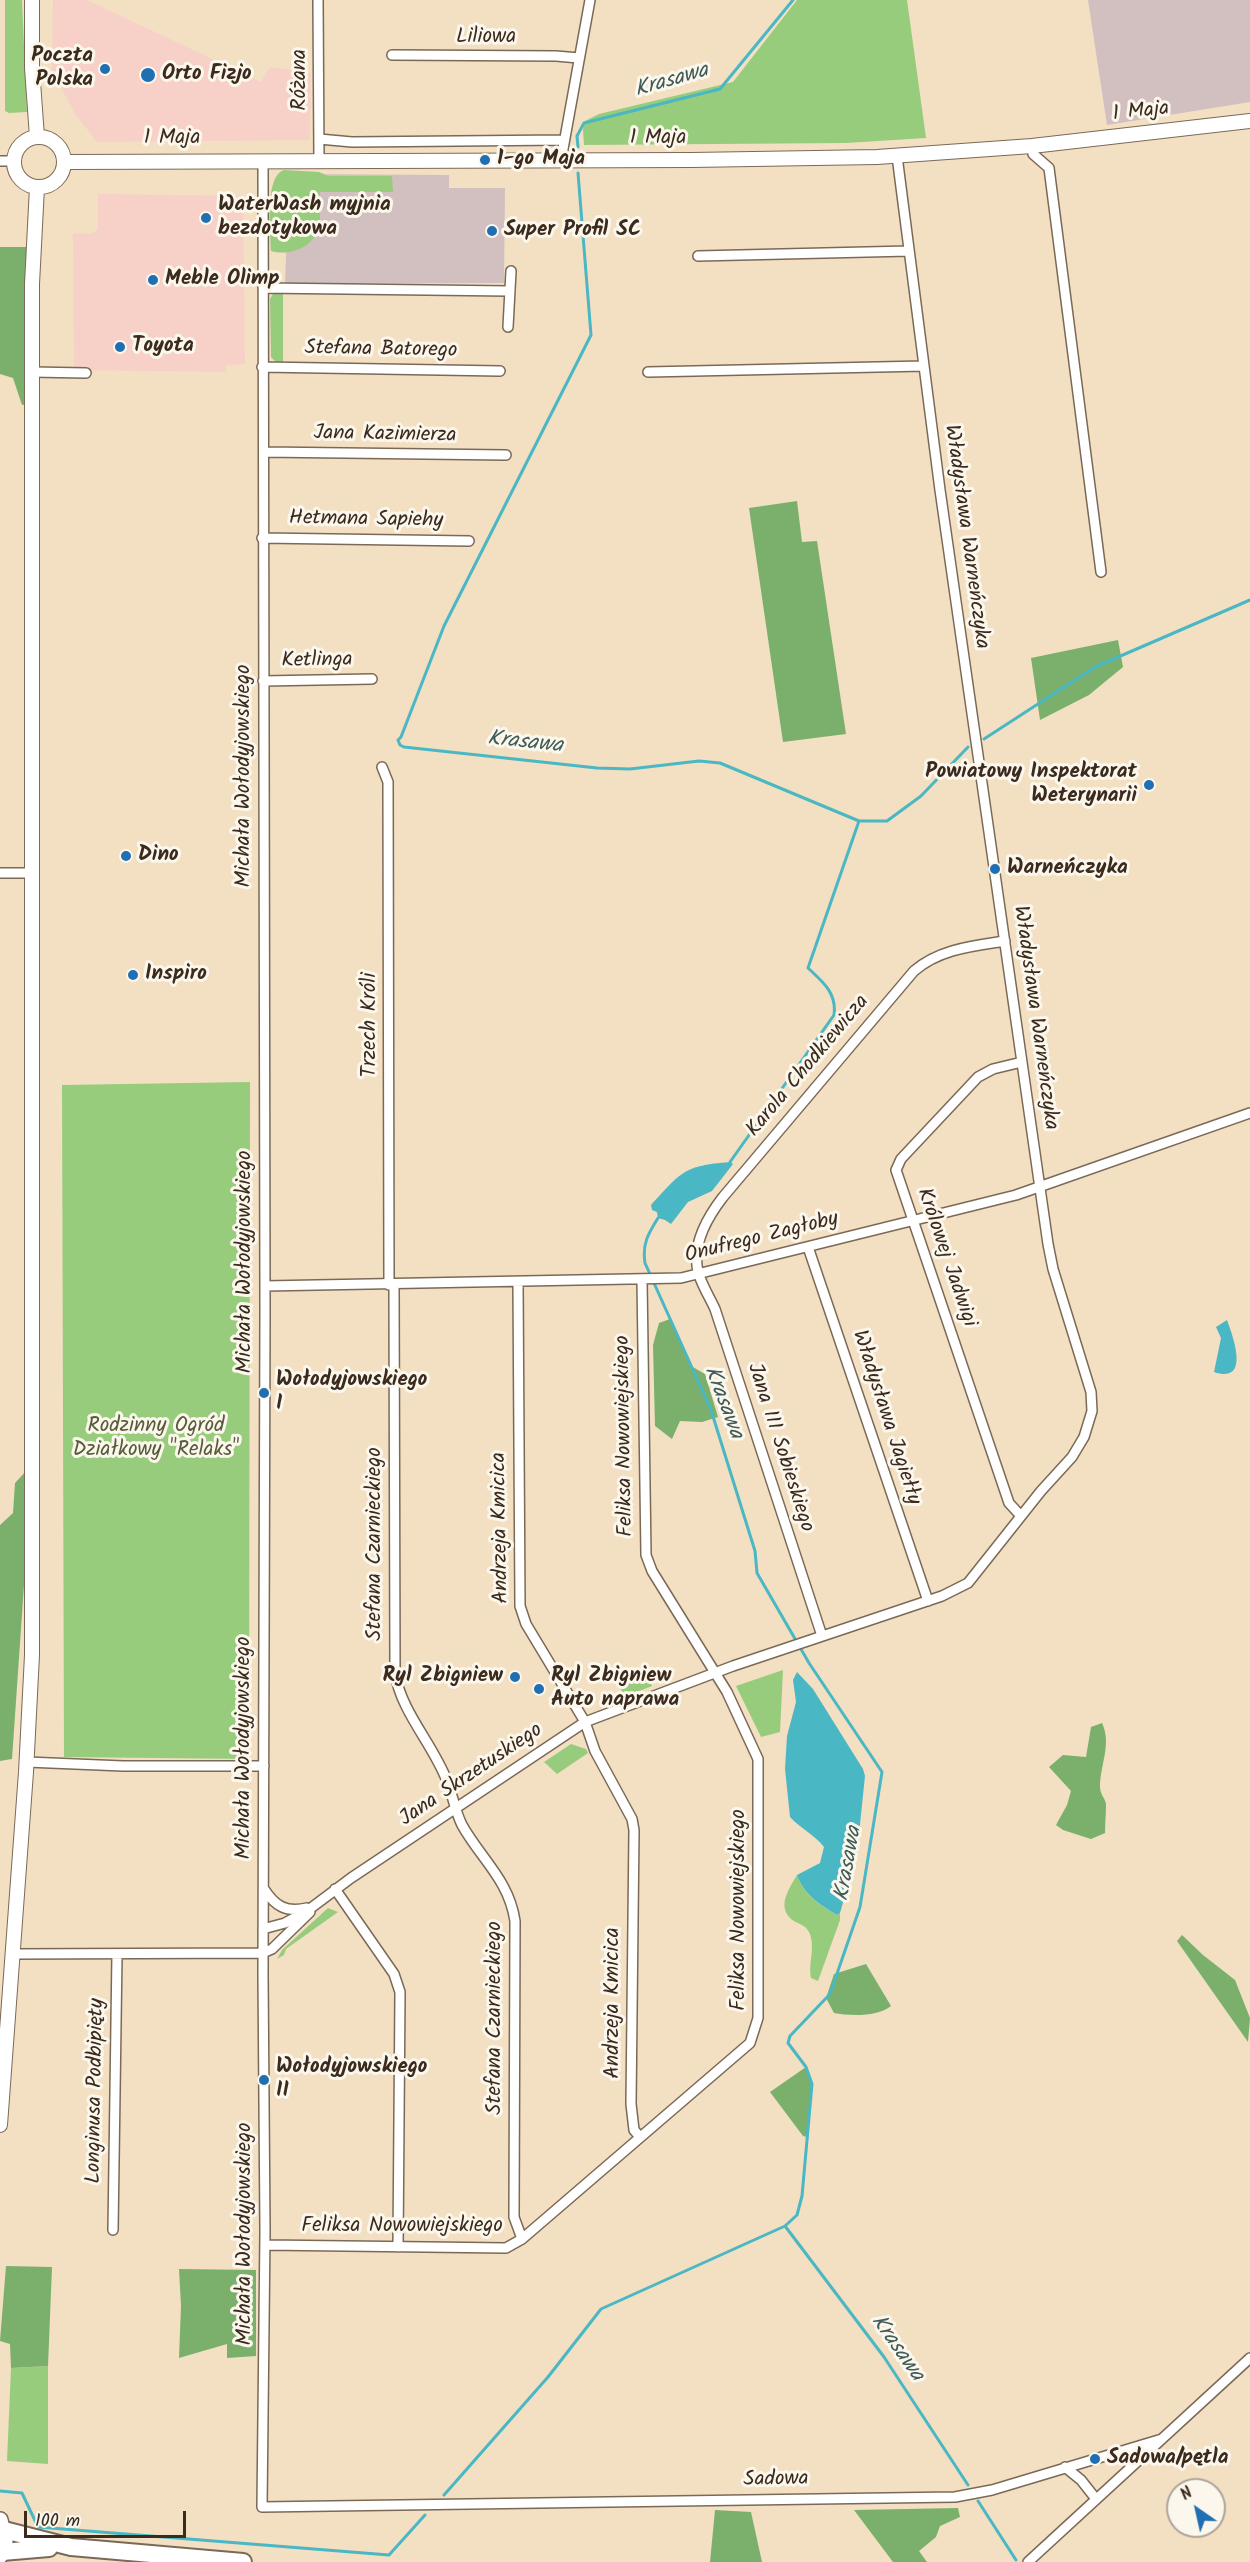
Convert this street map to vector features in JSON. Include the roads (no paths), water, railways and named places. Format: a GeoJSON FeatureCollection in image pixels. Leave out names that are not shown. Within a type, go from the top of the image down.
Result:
{"type":"FeatureCollection","features":[{"type":"Feature","properties":{"kind":"highway"},"geometry":{"type":"LineString","coordinates":[[2,2525],[71,2547]]}},
{"type":"Feature","properties":{"kind":"highway"},"geometry":{"type":"LineString","coordinates":[[1,2554],[71,2547],[243,2562]]}},
{"type":"Feature","properties":{"kind":"main road"},"geometry":{"type":"LineString","coordinates":[[32,0],[32,68],[37,136]]}},
{"type":"Feature","properties":{"kind":"main road","name":"1 Maja"},"geometry":{"type":"LineString","coordinates":[[65,162],[897,156],[1032,146],[1250,121]]}},
{"type":"Feature","properties":{"kind":"main road"},"geometry":{"type":"LineString","coordinates":[[37,136],[51,139],[56,143],[64,155],[65,162],[61,175],[56,181],[51,185],[37,188],[29,186],[7,161],[18,147],[37,136]]}},
{"type":"Feature","properties":{"kind":"main road"},"geometry":{"type":"LineString","coordinates":[[0,2125],[5,1994],[13,1954],[32,1655],[32,284],[37,188]]}},
{"type":"Feature","properties":{"kind":"main road"},"geometry":{"type":"LineString","coordinates":[[1,2554],[5,2541],[2,2525]]}},
{"type":"Feature","properties":{"kind":"street","name":"Różana"},"geometry":{"type":"LineString","coordinates":[[318,0],[319,160]]}},
{"type":"Feature","properties":{"kind":"street"},"geometry":{"type":"LineString","coordinates":[[561,160],[590,0]]}},
{"type":"Feature","properties":{"kind":"street","name":"Liliowa"},"geometry":{"type":"LineString","coordinates":[[392,55],[579,58]]}},
{"type":"Feature","properties":{"kind":"street"},"geometry":{"type":"LineString","coordinates":[[319,139],[352,142],[564,140]]}},
{"type":"Feature","properties":{"kind":"street"},"geometry":{"type":"LineString","coordinates":[[1032,146],[1033,154],[1049,168],[1101,572]]}},
{"type":"Feature","properties":{"kind":"street","name":"Władysława Warneńczyka"},"geometry":{"type":"LineString","coordinates":[[897,156],[924,366],[1040,1187],[1053,1269],[1089,1383],[1092,1411],[1084,1437],[1072,1457],[1021,1516],[976,1575],[959,1588],[927,1601]]}},
{"type":"Feature","properties":{"kind":"street","name":"Michała Wołodyjowskiego"},"geometry":{"type":"LineString","coordinates":[[262,2507],[265,2246],[263,160]]}},
{"type":"Feature","properties":{"kind":"street"},"geometry":{"type":"LineString","coordinates":[[698,256],[909,251]]}},
{"type":"Feature","properties":{"kind":"street"},"geometry":{"type":"LineString","coordinates":[[508,327],[511,271]]}},
{"type":"Feature","properties":{"kind":"street"},"geometry":{"type":"LineString","coordinates":[[263,288],[509,291]]}},
{"type":"Feature","properties":{"kind":"street"},"geometry":{"type":"LineString","coordinates":[[648,372],[924,366]]}},
{"type":"Feature","properties":{"kind":"street","name":"Stefana Batorego"},"geometry":{"type":"LineString","coordinates":[[262,367],[500,371]]}},
{"type":"Feature","properties":{"kind":"street"},"geometry":{"type":"LineString","coordinates":[[32,372],[86,374]]}},
{"type":"Feature","properties":{"kind":"street","name":"Jana Kazimierza"},"geometry":{"type":"LineString","coordinates":[[264,452],[506,455]]}},
{"type":"Feature","properties":{"kind":"street","name":"Hetmana Sapiehy"},"geometry":{"type":"LineString","coordinates":[[262,538],[469,541]]}},
{"type":"Feature","properties":{"kind":"street","name":"Ketlinga"},"geometry":{"type":"LineString","coordinates":[[263,681],[372,679]]}},
{"type":"Feature","properties":{"kind":"street","name":"Trzech Króli"},"geometry":{"type":"LineString","coordinates":[[382,767],[388,783],[392,1285]]}},
{"type":"Feature","properties":{"kind":"street"},"geometry":{"type":"LineString","coordinates":[[0,873],[32,873]]}},
{"type":"Feature","properties":{"kind":"street","name":"Karola Chodkiewicza"},"geometry":{"type":"LineString","coordinates":[[699,1274],[697,1254],[703,1229],[716,1207],[914,971],[926,961],[939,955],[1005,941]]}},
{"type":"Feature","properties":{"kind":"street","name":"Królowej Jadwigi"},"geometry":{"type":"LineString","coordinates":[[1021,1516],[1008,1503],[897,1176],[897,1165],[978,1077],[993,1069],[1022,1062]]}},
{"type":"Feature","properties":{"kind":"street","name":"Onufrego Zagłoby"},"geometry":{"type":"LineString","coordinates":[[265,1286],[681,1278],[1040,1187],[1250,1113]]}},
{"type":"Feature","properties":{"kind":"street","name":"Władysława Jagiełły"},"geometry":{"type":"LineString","coordinates":[[808,1247],[927,1601]]}},
{"type":"Feature","properties":{"kind":"street","name":"Jana III Sobieskiego"},"geometry":{"type":"LineString","coordinates":[[699,1274],[715,1309],[822,1636]]}},
{"type":"Feature","properties":{"kind":"street","name":"Feliksa Nowowiejskiego"},"geometry":{"type":"LineString","coordinates":[[265,2246],[499,2249],[522,2239],[750,2043],[756,2031],[758,2018],[758,1759],[732,1701],[652,1571],[646,1555],[644,1280]]}},
{"type":"Feature","properties":{"kind":"street","name":"Andrzeja Kmicica"},"geometry":{"type":"LineString","coordinates":[[518,1282],[520,1606],[526,1624],[585,1722],[595,1751],[626,1806],[634,1830],[631,2104],[634,2130],[640,2138]]}},
{"type":"Feature","properties":{"kind":"street","name":"Stefana Czarnieckiego"},"geometry":{"type":"LineString","coordinates":[[392,1285],[395,1673],[399,1691],[447,1780],[455,1809],[467,1833],[504,1885],[512,1902],[515,1921],[514,2224],[522,2239]]}},
{"type":"Feature","properties":{"kind":"street","name":"Jana Skrzetuskiego"},"geometry":{"type":"LineString","coordinates":[[263,1953],[272,1949],[335,1889],[585,1722],[715,1672],[927,1601]]}},
{"type":"Feature","properties":{"kind":"street"},"geometry":{"type":"LineString","coordinates":[[27,1762],[123,1766],[264,1766]]}},
{"type":"Feature","properties":{"kind":"street","name":"Jana Skrzetuskiego"},"geometry":{"type":"LineString","coordinates":[[263,1888],[277,1905],[290,1911],[317,1904]]}},
{"type":"Feature","properties":{"kind":"street"},"geometry":{"type":"LineString","coordinates":[[335,1889],[389,1966],[398,1982],[400,1992],[398,2247]]}},
{"type":"Feature","properties":{"kind":"street","name":"Jana Skrzetuskiego"},"geometry":{"type":"LineString","coordinates":[[263,1929],[285,1923],[317,1904]]}},
{"type":"Feature","properties":{"kind":"street"},"geometry":{"type":"LineString","coordinates":[[13,1954],[263,1953]]}},
{"type":"Feature","properties":{"kind":"street","name":"Longinusa Podbipięty"},"geometry":{"type":"LineString","coordinates":[[113,2230],[117,1954]]}},
{"type":"Feature","properties":{"kind":"street","name":"Sadowa"},"geometry":{"type":"LineString","coordinates":[[262,2507],[955,2497],[992,2490],[1162,2439],[1250,2358]]}},
{"type":"Feature","properties":{"kind":"street"},"geometry":{"type":"LineString","coordinates":[[1028,2562],[1162,2439]]}},
{"type":"Feature","properties":{"kind":"street"},"geometry":{"type":"LineString","coordinates":[[1065,2467],[1081,2480],[1096,2499]]}},
{"type":"Feature","properties":{"kind":"water"},"geometry":{"type":"Polygon","coordinates":[[[730,1162],[733,1164],[712,1191],[688,1202],[671,1224],[658,1218],[657,1212],[652,1210],[651,1205],[670,1184],[685,1172],[702,1166],[730,1162]]]}},
{"type":"Feature","properties":{"kind":"water"},"geometry":{"type":"Polygon","coordinates":[[[1227,1320],[1237,1358],[1232,1372],[1225,1374],[1214,1372],[1221,1338],[1216,1327],[1227,1320]]]}},
{"type":"Feature","properties":{"kind":"water"},"geometry":{"type":"Polygon","coordinates":[[[797,1672],[813,1689],[863,1769],[865,1776],[857,1853],[840,1913],[837,1915],[808,1894],[797,1875],[820,1863],[824,1847],[790,1817],[785,1769],[787,1736],[796,1702],[793,1680],[797,1672]]]}},
{"type":"Feature","properties":{"kind":"waterway","name":"Krasawa"},"geometry":{"type":"LineString","coordinates":[[578,147],[577,136],[584,123],[720,89],[793,0]]}},
{"type":"Feature","properties":{"kind":"waterway","name":"Krasawa"},"geometry":{"type":"LineString","coordinates":[[578,173],[591,335],[444,626],[398,740],[404,747],[597,768],[630,769],[699,761],[720,763],[859,821],[808,968],[824,983],[831,994],[834,1015],[730,1162]]}},
{"type":"Feature","properties":{"kind":"waterway"},"geometry":{"type":"LineString","coordinates":[[984,739],[1095,667],[1250,600]]}},
{"type":"Feature","properties":{"kind":"waterway"},"geometry":{"type":"LineString","coordinates":[[859,821],[887,821],[921,796],[968,747]]}},
{"type":"Feature","properties":{"kind":"waterway","name":"Krasawa"},"geometry":{"type":"LineString","coordinates":[[444,2495],[548,2377],[601,2309],[785,2226],[797,2215],[802,2196],[812,2084],[806,2067],[788,2043],[790,2036],[830,1994],[860,1907],[882,1772],[809,1663],[757,1573],[755,1551],[711,1410],[645,1263],[644,1250],[647,1239],[658,1218]]}},
{"type":"Feature","properties":{"kind":"waterway","name":"Krasawa"},"geometry":{"type":"LineString","coordinates":[[785,2226],[884,2357],[968,2485]]}},
{"type":"Feature","properties":{"kind":"waterway"},"geometry":{"type":"LineString","coordinates":[[0,2491],[22,2493],[38,2527],[389,2555],[425,2515]]}},
{"type":"Feature","properties":{"kind":"waterway","name":"Krasawa"},"geometry":{"type":"LineString","coordinates":[[978,2501],[1016,2560]]}},
{"type":"Feature","properties":{"kind":"place","name":"Poczta Polska"},"geometry":{"type":"Point","coordinates":[105,69]}},
{"type":"Feature","properties":{"kind":"place","name":"Orto Fizjo"},"geometry":{"type":"Point","coordinates":[148,75]}},
{"type":"Feature","properties":{"kind":"place","name":"1-go Maja"},"geometry":{"type":"Point","coordinates":[485,160]}},
{"type":"Feature","properties":{"kind":"place","name":"WaterWash myjnia bezdotykowa"},"geometry":{"type":"Point","coordinates":[206,218]}},
{"type":"Feature","properties":{"kind":"place","name":"Super Profil SC"},"geometry":{"type":"Point","coordinates":[492,231]}},
{"type":"Feature","properties":{"kind":"place","name":"Meble Olimp"},"geometry":{"type":"Point","coordinates":[153,280]}},
{"type":"Feature","properties":{"kind":"place","name":"Toyota"},"geometry":{"type":"Point","coordinates":[120,347]}},
{"type":"Feature","properties":{"kind":"place","name":"Powiatowy Inspektorat Weterynarii"},"geometry":{"type":"Point","coordinates":[1149,785]}},
{"type":"Feature","properties":{"kind":"place","name":"Dino"},"geometry":{"type":"Point","coordinates":[126,856]}},
{"type":"Feature","properties":{"kind":"place","name":"Warneńczyka"},"geometry":{"type":"Point","coordinates":[995,869]}},
{"type":"Feature","properties":{"kind":"place","name":"Inspiro"},"geometry":{"type":"Point","coordinates":[133,975]}},
{"type":"Feature","properties":{"kind":"place","name":"Wołodyjowskiego I"},"geometry":{"type":"Point","coordinates":[264,1393]}},
{"type":"Feature","properties":{"kind":"place","name":"Ryl Zbigniew"},"geometry":{"type":"Point","coordinates":[515,1677]}},
{"type":"Feature","properties":{"kind":"place","name":"Ryl Zbigniew Auto naprawa"},"geometry":{"type":"Point","coordinates":[539,1689]}},
{"type":"Feature","properties":{"kind":"place","name":"Wołodyjowskiego II"},"geometry":{"type":"Point","coordinates":[264,2080]}},
{"type":"Feature","properties":{"kind":"place","name":"Sadowa/pętla"},"geometry":{"type":"Point","coordinates":[1095,2459]}},
{"type":"Feature","properties":{"kind":"park label","name":"Rodzinny Ogród Działkowy \"Relaks\""},"geometry":{"type":"Point","coordinates":[156,1439]}}]}
